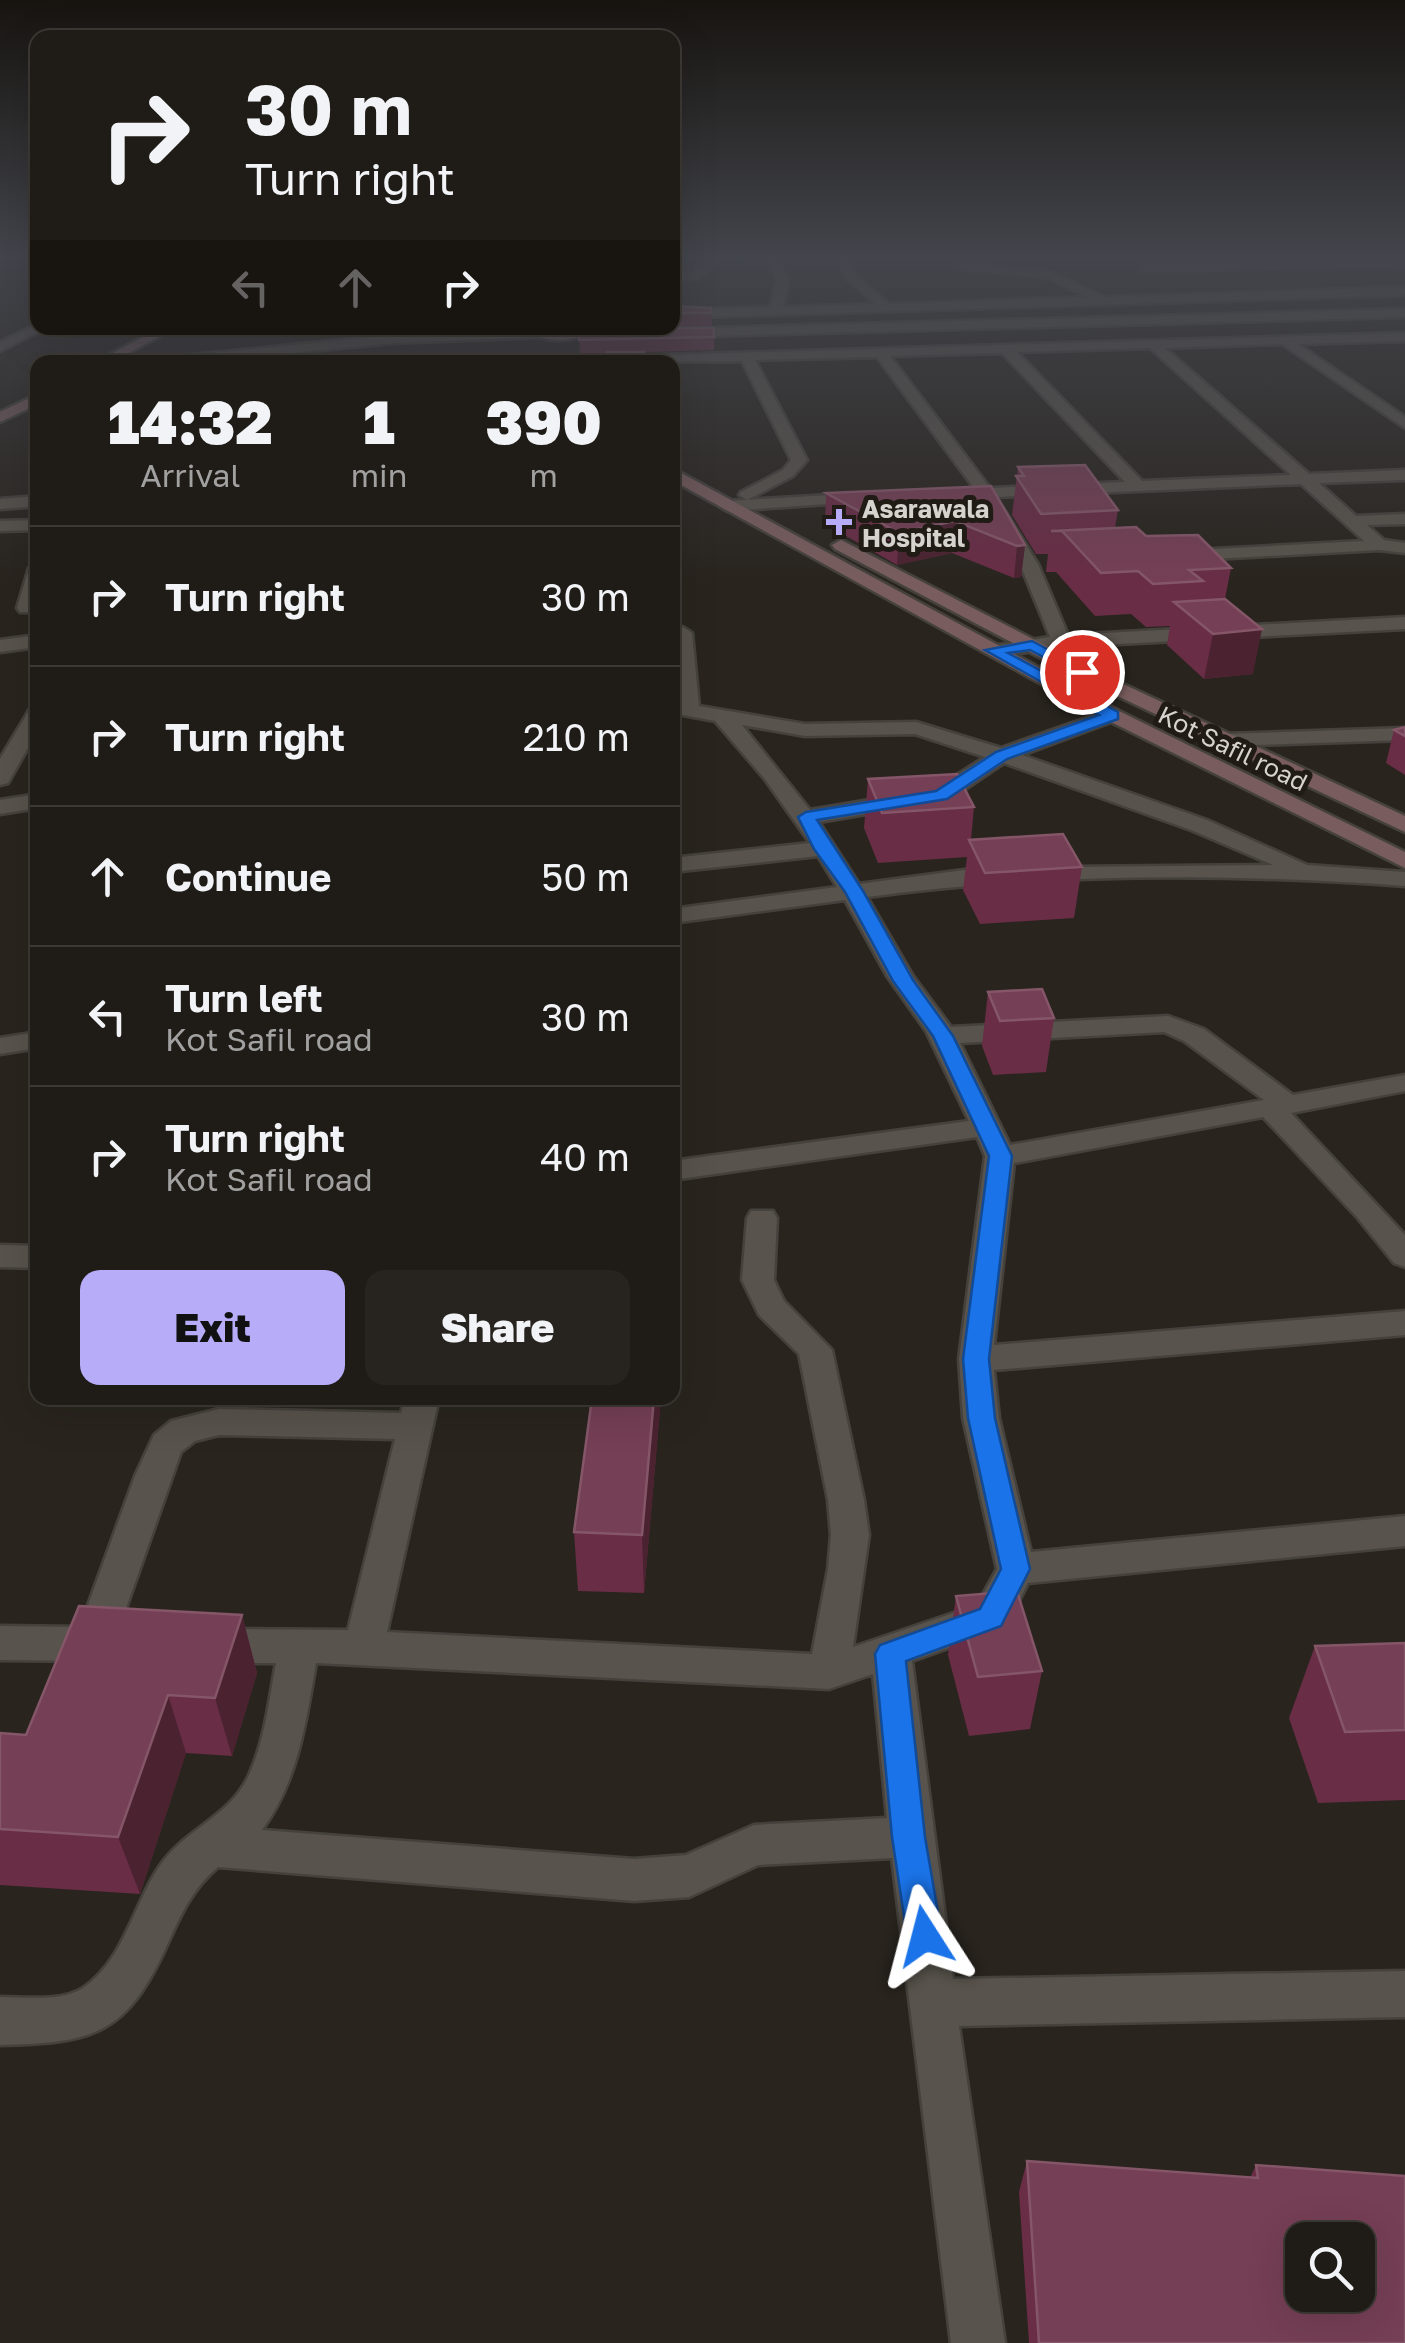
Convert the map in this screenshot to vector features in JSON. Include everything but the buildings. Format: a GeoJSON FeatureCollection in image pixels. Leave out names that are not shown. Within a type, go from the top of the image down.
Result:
{"type":"FeatureCollection","features":[{"type":"Feature","properties":{"kind":"main road"},"geometry":{"type":"LineString","coordinates":[[0,418],[30,402]]}},
{"type":"Feature","properties":{"kind":"main road","name":"Kot Safil road"},"geometry":{"type":"LineString","coordinates":[[680,457],[1032,645],[1405,826]]}},
{"type":"Feature","properties":{"kind":"main road","name":"Kot Safil road"},"geometry":{"type":"LineString","coordinates":[[680,478],[1112,716],[1405,861]]}},
{"type":"Feature","properties":{"kind":"street"},"geometry":{"type":"LineString","coordinates":[[750,364],[799,460],[753,498]]}},
{"type":"Feature","properties":{"kind":"street"},"geometry":{"type":"LineString","coordinates":[[889,364],[986,493],[1029,564],[1061,642]]}},
{"type":"Feature","properties":{"kind":"street"},"geometry":{"type":"LineString","coordinates":[[1021,364],[1138,486]]}},
{"type":"Feature","properties":{"kind":"street"},"geometry":{"type":"LineString","coordinates":[[1176,364],[1380,545]]}},
{"type":"Feature","properties":{"kind":"street"},"geometry":{"type":"LineString","coordinates":[[1320,364],[1405,424]]}},
{"type":"Feature","properties":{"kind":"street"},"geometry":{"type":"LineString","coordinates":[[930,495],[1096,495],[1138,486],[1405,475]]}},
{"type":"Feature","properties":{"kind":"street"},"geometry":{"type":"LineString","coordinates":[[727,506],[753,498],[873,498]]}},
{"type":"Feature","properties":{"kind":"street"},"geometry":{"type":"LineString","coordinates":[[0,504],[30,502]]}},
{"type":"Feature","properties":{"kind":"street"},"geometry":{"type":"LineString","coordinates":[[1354,521],[1405,519]]}},
{"type":"Feature","properties":{"kind":"street"},"geometry":{"type":"LineString","coordinates":[[0,526],[30,526]]}},
{"type":"Feature","properties":{"kind":"street"},"geometry":{"type":"LineString","coordinates":[[1164,556],[1380,545],[1405,548]]}},
{"type":"Feature","properties":{"kind":"street"},"geometry":{"type":"LineString","coordinates":[[1029,564],[1048,562]]}},
{"type":"Feature","properties":{"kind":"street"},"geometry":{"type":"LineString","coordinates":[[0,606],[30,612]]}},
{"type":"Feature","properties":{"kind":"street"},"geometry":{"type":"LineString","coordinates":[[992,650],[1061,642],[1405,623]]}},
{"type":"Feature","properties":{"kind":"street"},"geometry":{"type":"LineString","coordinates":[[684,633],[681,707],[806,730],[916,728],[1199,825],[1309,872]]}},
{"type":"Feature","properties":{"kind":"street"},"geometry":{"type":"LineString","coordinates":[[0,646],[30,642]]}},
{"type":"Feature","properties":{"kind":"street"},"geometry":{"type":"LineString","coordinates":[[0,1643],[364,1647],[828,1672],[991,1618],[1016,1569],[981,1418],[976,1359],[994,1142],[943,1036],[903,981],[854,891],[823,849],[806,817],[719,713]]}},
{"type":"Feature","properties":{"kind":"street"},"geometry":{"type":"LineString","coordinates":[[806,817],[941,795],[1002,756],[1112,716]]}},
{"type":"Feature","properties":{"kind":"street"},"geometry":{"type":"LineString","coordinates":[[0,778],[30,725]]}},
{"type":"Feature","properties":{"kind":"street"},"geometry":{"type":"LineString","coordinates":[[1224,740],[1405,734]]}},
{"type":"Feature","properties":{"kind":"street"},"geometry":{"type":"LineString","coordinates":[[0,807],[30,803]]}},
{"type":"Feature","properties":{"kind":"street"},"geometry":{"type":"LineString","coordinates":[[680,864],[823,849]]}},
{"type":"Feature","properties":{"kind":"street"},"geometry":{"type":"LineString","coordinates":[[680,915],[979,875],[1309,872],[1405,878]]}},
{"type":"Feature","properties":{"kind":"street"},"geometry":{"type":"LineString","coordinates":[[943,1036],[1168,1024],[1194,1035],[1279,1107],[1405,1256]]}},
{"type":"Feature","properties":{"kind":"street"},"geometry":{"type":"LineString","coordinates":[[0,1046],[30,1041]]}},
{"type":"Feature","properties":{"kind":"street"},"geometry":{"type":"LineString","coordinates":[[680,1170],[994,1142],[1279,1107],[1405,1083]]}},
{"type":"Feature","properties":{"kind":"street"},"geometry":{"type":"LineString","coordinates":[[762,1218],[758,1280],[771,1306],[815,1350],[846,1500],[850,1535],[847,1569],[828,1672]]}},
{"type":"Feature","properties":{"kind":"street"},"geometry":{"type":"LineString","coordinates":[[0,1256],[30,1256]]}},
{"type":"Feature","properties":{"kind":"street"},"geometry":{"type":"LineString","coordinates":[[976,1359],[1405,1322]]}},
{"type":"Feature","properties":{"kind":"street"},"geometry":{"type":"LineString","coordinates":[[131,1645],[153,1476],[167,1444],[184,1430],[219,1422],[418,1412],[364,1647]]}},
{"type":"Feature","properties":{"kind":"street"},"geometry":{"type":"LineString","coordinates":[[1016,1569],[1405,1531]]}},
{"type":"Feature","properties":{"kind":"street"},"geometry":{"type":"LineString","coordinates":[[0,2021],[86,2013],[113,1991],[134,1961],[180,1874],[241,1823],[260,1798],[272,1772],[298,1647]]}},
{"type":"Feature","properties":{"kind":"street"},"geometry":{"type":"LineString","coordinates":[[890,1654],[909,1837],[935,2002],[978,2343]]}},
{"type":"Feature","properties":{"kind":"street"},"geometry":{"type":"LineString","coordinates":[[209,1846],[634,1880],[690,1876],[754,1845],[909,1837]]}},
{"type":"Feature","properties":{"kind":"street"},"geometry":{"type":"LineString","coordinates":[[935,2002],[1405,1994]]}},
{"type":"Feature","properties":{"kind":"place","name":"Asarawala Hospital"},"geometry":{"type":"Point","coordinates":[839,522]}},
{"type":"Feature","properties":{"kind":"route"},"geometry":{"type":"LineString","coordinates":[[925,1936],[909,1837],[890,1654],[991,1618],[1016,1569],[981,1418],[976,1359],[1000,1156],[943,1036],[903,981],[854,891],[823,849],[806,817],[941,795],[1002,756],[1112,716],[992,650],[1032,645],[1082,672]]}}]}
